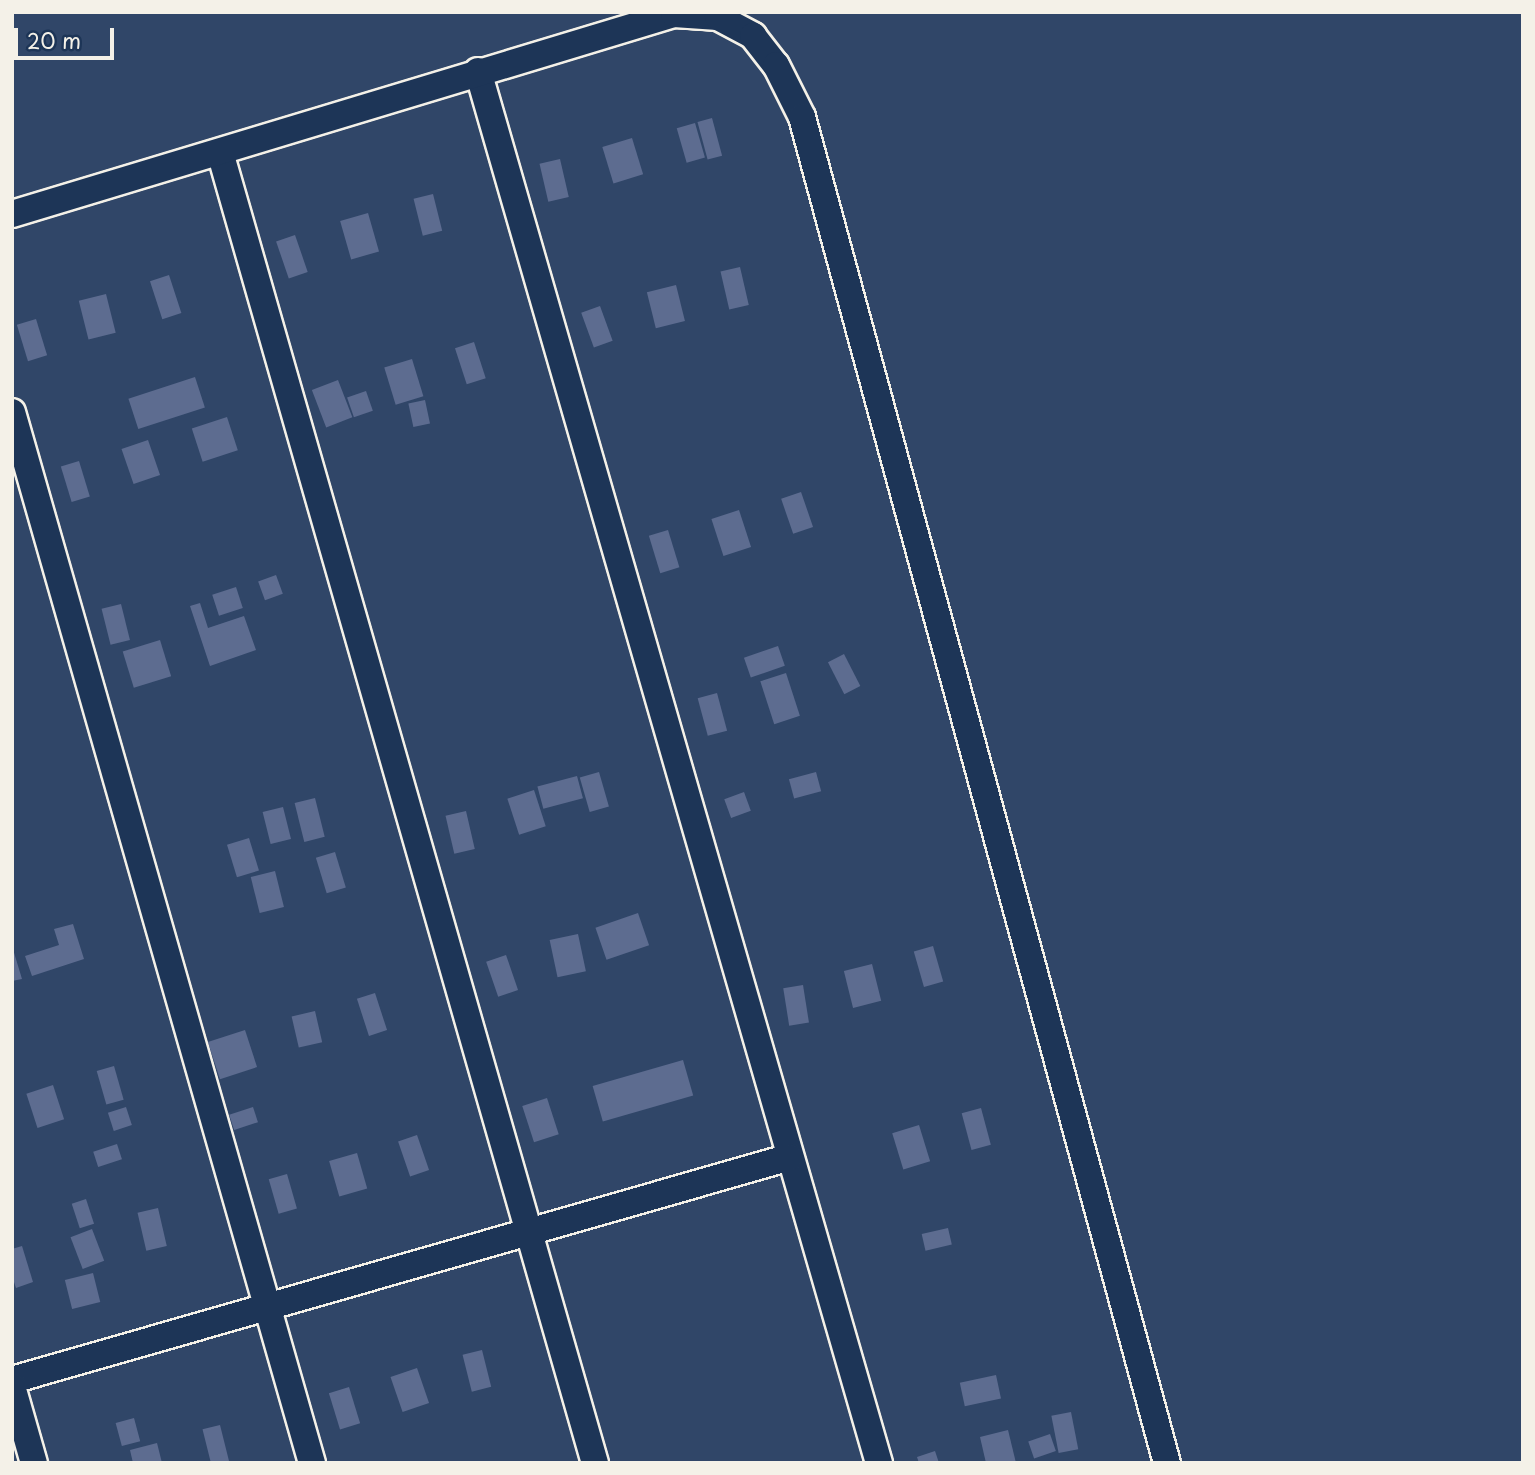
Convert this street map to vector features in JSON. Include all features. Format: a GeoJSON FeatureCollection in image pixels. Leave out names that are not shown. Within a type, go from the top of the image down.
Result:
{"type":"FeatureCollection","features":[{"type":"Feature","properties":{"kind":"street"},"geometry":{"type":"LineString","coordinates":[[12,214],[674,14],[718,17],[753,36],[776,65],[802,117],[1167,1463]]}},
{"type":"Feature","properties":{"kind":"street"},"geometry":{"type":"LineString","coordinates":[[478,72],[879,1463]]}},
{"type":"Feature","properties":{"kind":"street"},"geometry":{"type":"LineString","coordinates":[[220,152],[595,1463]]}},
{"type":"Feature","properties":{"kind":"street"},"geometry":{"type":"LineString","coordinates":[[12,412],[312,1463]]}},
{"type":"Feature","properties":{"kind":"street"},"geometry":{"type":"LineString","coordinates":[[34,1463],[12,1383],[790,1157]]}},
{"type":"Feature","properties":{"kind":"building"},"geometry":{"type":"Polygon","coordinates":[[[712,118],[722,156],[708,160],[698,122],[712,118]]]}},
{"type":"Feature","properties":{"kind":"building"},"geometry":{"type":"Polygon","coordinates":[[[695,123],[705,158],[687,163],[677,128],[695,123]]]}},
{"type":"Feature","properties":{"kind":"building"},"geometry":{"type":"Polygon","coordinates":[[[632,138],[643,174],[613,183],[602,147],[632,138]]]}},
{"type":"Feature","properties":{"kind":"building"},"geometry":{"type":"Polygon","coordinates":[[[560,159],[569,197],[548,202],[540,164],[560,159]]]}},
{"type":"Feature","properties":{"kind":"building"},"geometry":{"type":"Polygon","coordinates":[[[433,194],[442,231],[423,236],[414,199],[433,194]]]}},
{"type":"Feature","properties":{"kind":"building"},"geometry":{"type":"Polygon","coordinates":[[[368,213],[379,251],[351,259],[340,221],[368,213]]]}},
{"type":"Feature","properties":{"kind":"building"},"geometry":{"type":"Polygon","coordinates":[[[295,235],[308,272],[289,278],[276,242],[295,235]]]}},
{"type":"Feature","properties":{"kind":"building"},"geometry":{"type":"Polygon","coordinates":[[[740,267],[749,305],[729,309],[721,271],[740,267]]]}},
{"type":"Feature","properties":{"kind":"building"},"geometry":{"type":"Polygon","coordinates":[[[169,275],[181,313],[162,319],[150,281],[169,275]]]}},
{"type":"Feature","properties":{"kind":"building"},"geometry":{"type":"Polygon","coordinates":[[[676,285],[685,321],[656,328],[647,292],[676,285]]]}},
{"type":"Feature","properties":{"kind":"building"},"geometry":{"type":"Polygon","coordinates":[[[106,294],[116,333],[89,340],[79,301],[106,294]]]}},
{"type":"Feature","properties":{"kind":"building"},"geometry":{"type":"Polygon","coordinates":[[[600,306],[613,341],[594,348],[581,313],[600,306]]]}},
{"type":"Feature","properties":{"kind":"building"},"geometry":{"type":"Polygon","coordinates":[[[36,319],[47,355],[28,361],[17,325],[36,319]]]}},
{"type":"Feature","properties":{"kind":"building"},"geometry":{"type":"Polygon","coordinates":[[[474,342],[486,378],[467,384],[455,348],[474,342]]]}},
{"type":"Feature","properties":{"kind":"building"},"geometry":{"type":"Polygon","coordinates":[[[412,359],[423,396],[396,405],[384,367],[412,359]]]}},
{"type":"Feature","properties":{"kind":"building"},"geometry":{"type":"Polygon","coordinates":[[[195,377],[205,407],[138,429],[128,399],[195,377]]]}},
{"type":"Feature","properties":{"kind":"building"},"geometry":{"type":"Polygon","coordinates":[[[338,380],[352,417],[326,427],[312,390],[338,380]]]}},
{"type":"Feature","properties":{"kind":"building"},"geometry":{"type":"Polygon","coordinates":[[[366,391],[373,411],[354,417],[347,398],[366,391]]]}},
{"type":"Feature","properties":{"kind":"building"},"geometry":{"type":"Polygon","coordinates":[[[425,400],[430,423],[413,427],[408,404],[425,400]]]}},
{"type":"Feature","properties":{"kind":"building"},"geometry":{"type":"Polygon","coordinates":[[[227,417],[238,450],[203,462],[192,428],[227,417]]]}},
{"type":"Feature","properties":{"kind":"building"},"geometry":{"type":"Polygon","coordinates":[[[148,440],[160,475],[134,484],[122,449],[148,440]]]}},
{"type":"Feature","properties":{"kind":"building"},"geometry":{"type":"Polygon","coordinates":[[[79,461],[90,496],[72,502],[61,467],[79,461]]]}},
{"type":"Feature","properties":{"kind":"building"},"geometry":{"type":"Polygon","coordinates":[[[801,492],[813,527],[793,534],[781,499],[801,492]]]}},
{"type":"Feature","properties":{"kind":"building"},"geometry":{"type":"Polygon","coordinates":[[[739,510],[751,547],[723,556],[711,519],[739,510]]]}},
{"type":"Feature","properties":{"kind":"building"},"geometry":{"type":"Polygon","coordinates":[[[668,530],[679,567],[660,573],[649,536],[668,530]]]}},
{"type":"Feature","properties":{"kind":"building"},"geometry":{"type":"Polygon","coordinates":[[[276,575],[283,594],[265,600],[258,581],[276,575]]]}},
{"type":"Feature","properties":{"kind":"building"},"geometry":{"type":"Polygon","coordinates":[[[236,587],[243,608],[219,616],[212,595],[236,587]]]}},
{"type":"Feature","properties":{"kind":"building"},"geometry":{"type":"Polygon","coordinates":[[[200,603],[208,628],[244,616],[256,650],[210,666],[190,606],[200,603]]]}},
{"type":"Feature","properties":{"kind":"building"},"geometry":{"type":"Polygon","coordinates":[[[121,604],[130,640],[111,645],[102,609],[121,604]]]}},
{"type":"Feature","properties":{"kind":"building"},"geometry":{"type":"Polygon","coordinates":[[[160,640],[171,676],[134,688],[123,651],[160,640]]]}},
{"type":"Feature","properties":{"kind":"building"},"geometry":{"type":"Polygon","coordinates":[[[778,646],[785,666],[751,678],[744,658],[778,646]]]}},
{"type":"Feature","properties":{"kind":"building"},"geometry":{"type":"Polygon","coordinates":[[[844,654],[860,686],[844,694],[828,662],[844,654]]]}},
{"type":"Feature","properties":{"kind":"building"},"geometry":{"type":"Polygon","coordinates":[[[786,673],[800,716],[774,724],[760,681],[786,673]]]}},
{"type":"Feature","properties":{"kind":"building"},"geometry":{"type":"Polygon","coordinates":[[[717,693],[727,731],[708,736],[698,698],[717,693]]]}},
{"type":"Feature","properties":{"kind":"building"},"geometry":{"type":"Polygon","coordinates":[[[599,772],[609,807],[590,812],[580,778],[599,772]]]}},
{"type":"Feature","properties":{"kind":"building"},"geometry":{"type":"Polygon","coordinates":[[[816,772],[821,791],[794,799],[789,779],[816,772]]]}},
{"type":"Feature","properties":{"kind":"building"},"geometry":{"type":"Polygon","coordinates":[[[577,776],[583,798],[543,809],[537,787],[577,776]]]}},
{"type":"Feature","properties":{"kind":"building"},"geometry":{"type":"Polygon","coordinates":[[[534,790],[546,826],[519,835],[507,799],[534,790]]]}},
{"type":"Feature","properties":{"kind":"building"},"geometry":{"type":"Polygon","coordinates":[[[744,792],[751,811],[731,818],[724,799],[744,792]]]}},
{"type":"Feature","properties":{"kind":"building"},"geometry":{"type":"Polygon","coordinates":[[[315,798],[325,837],[304,842],[295,803],[315,798]]]}},
{"type":"Feature","properties":{"kind":"building"},"geometry":{"type":"Polygon","coordinates":[[[283,807],[291,839],[271,844],[263,812],[283,807]]]}},
{"type":"Feature","properties":{"kind":"building"},"geometry":{"type":"Polygon","coordinates":[[[466,811],[475,849],[454,854],[446,816],[466,811]]]}},
{"type":"Feature","properties":{"kind":"building"},"geometry":{"type":"Polygon","coordinates":[[[249,838],[259,871],[237,877],[227,845],[249,838]]]}},
{"type":"Feature","properties":{"kind":"building"},"geometry":{"type":"Polygon","coordinates":[[[335,852],[346,887],[327,893],[316,858],[335,852]]]}},
{"type":"Feature","properties":{"kind":"building"},"geometry":{"type":"Polygon","coordinates":[[[275,871],[284,907],[260,913],[251,877],[275,871]]]}},
{"type":"Feature","properties":{"kind":"building"},"geometry":{"type":"Polygon","coordinates":[[[638,913],[649,945],[607,960],[595,928],[638,913]]]}},
{"type":"Feature","properties":{"kind":"building"},"geometry":{"type":"Polygon","coordinates":[[[73,924],[84,959],[32,976],[25,956],[59,945],[54,929],[73,924]]]}},
{"type":"Feature","properties":{"kind":"building"},"geometry":{"type":"Polygon","coordinates":[[[578,934],[586,971],[558,977],[550,940],[578,934]]]}},
{"type":"Feature","properties":{"kind":"building"},"geometry":{"type":"Polygon","coordinates":[[[12,946],[22,979],[12,981],[12,946]]]}},
{"type":"Feature","properties":{"kind":"building"},"geometry":{"type":"Polygon","coordinates":[[[933,946],[943,982],[924,987],[914,952],[933,946]]]}},
{"type":"Feature","properties":{"kind":"building"},"geometry":{"type":"Polygon","coordinates":[[[506,955],[518,990],[498,997],[486,962],[506,955]]]}},
{"type":"Feature","properties":{"kind":"building"},"geometry":{"type":"Polygon","coordinates":[[[872,964],[881,1001],[853,1008],[844,971],[872,964]]]}},
{"type":"Feature","properties":{"kind":"building"},"geometry":{"type":"Polygon","coordinates":[[[803,985],[809,1023],[789,1026],[783,988],[803,985]]]}},
{"type":"Feature","properties":{"kind":"building"},"geometry":{"type":"Polygon","coordinates":[[[375,993],[387,1030],[369,1036],[357,999],[375,993]]]}},
{"type":"Feature","properties":{"kind":"building"},"geometry":{"type":"Polygon","coordinates":[[[315,1011],[322,1042],[299,1048],[292,1016],[315,1011]]]}},
{"type":"Feature","properties":{"kind":"building"},"geometry":{"type":"Polygon","coordinates":[[[245,1030],[257,1067],[220,1079],[208,1042],[245,1030]]]}},
{"type":"Feature","properties":{"kind":"building"},"geometry":{"type":"Polygon","coordinates":[[[683,1060],[693,1096],[603,1121],[593,1086],[683,1060]]]}},
{"type":"Feature","properties":{"kind":"building"},"geometry":{"type":"Polygon","coordinates":[[[114,1066],[124,1100],[106,1105],[97,1071],[114,1066]]]}},
{"type":"Feature","properties":{"kind":"building"},"geometry":{"type":"Polygon","coordinates":[[[53,1085],[64,1119],[37,1128],[26,1094],[53,1085]]]}},
{"type":"Feature","properties":{"kind":"building"},"geometry":{"type":"Polygon","coordinates":[[[547,1098],[559,1134],[534,1142],[522,1106],[547,1098]]]}},
{"type":"Feature","properties":{"kind":"building"},"geometry":{"type":"Polygon","coordinates":[[[126,1107],[132,1125],[114,1131],[108,1113],[126,1107]]]}},
{"type":"Feature","properties":{"kind":"building"},"geometry":{"type":"Polygon","coordinates":[[[253,1107],[258,1122],[234,1130],[229,1115],[253,1107]]]}},
{"type":"Feature","properties":{"kind":"building"},"geometry":{"type":"Polygon","coordinates":[[[981,1108],[991,1145],[972,1150],[962,1113],[981,1108]]]}},
{"type":"Feature","properties":{"kind":"building"},"geometry":{"type":"Polygon","coordinates":[[[919,1125],[930,1161],[903,1170],[892,1133],[919,1125]]]}},
{"type":"Feature","properties":{"kind":"building"},"geometry":{"type":"Polygon","coordinates":[[[417,1135],[429,1170],[410,1176],[398,1142],[417,1135]]]}},
{"type":"Feature","properties":{"kind":"building"},"geometry":{"type":"Polygon","coordinates":[[[117,1144],[122,1159],[98,1167],[93,1152],[117,1144]]]}},
{"type":"Feature","properties":{"kind":"building"},"geometry":{"type":"Polygon","coordinates":[[[357,1153],[367,1189],[339,1197],[329,1161],[357,1153]]]}},
{"type":"Feature","properties":{"kind":"building"},"geometry":{"type":"Polygon","coordinates":[[[287,1174],[297,1209],[279,1214],[269,1179],[287,1174]]]}},
{"type":"Feature","properties":{"kind":"building"},"geometry":{"type":"Polygon","coordinates":[[[86,1199],[94,1224],[80,1228],[72,1204],[86,1199]]]}},
{"type":"Feature","properties":{"kind":"building"},"geometry":{"type":"Polygon","coordinates":[[[158,1208],[167,1246],[146,1251],[138,1213],[158,1208]]]}},
{"type":"Feature","properties":{"kind":"building"},"geometry":{"type":"Polygon","coordinates":[[[948,1228],[952,1245],[926,1251],[922,1234],[948,1228]]]}},
{"type":"Feature","properties":{"kind":"building"},"geometry":{"type":"Polygon","coordinates":[[[92,1229],[104,1261],[83,1269],[71,1237],[92,1229]]]}},
{"type":"Feature","properties":{"kind":"building"},"geometry":{"type":"Polygon","coordinates":[[[22,1246],[33,1282],[16,1288],[12,1276],[12,1249],[22,1246]]]}},
{"type":"Feature","properties":{"kind":"building"},"geometry":{"type":"Polygon","coordinates":[[[93,1273],[100,1302],[72,1309],[65,1280],[93,1273]]]}},
{"type":"Feature","properties":{"kind":"building"},"geometry":{"type":"Polygon","coordinates":[[[482,1350],[491,1387],[472,1392],[463,1355],[482,1350]]]}},
{"type":"Feature","properties":{"kind":"building"},"geometry":{"type":"Polygon","coordinates":[[[417,1368],[429,1403],[403,1412],[391,1377],[417,1368]]]}},
{"type":"Feature","properties":{"kind":"building"},"geometry":{"type":"Polygon","coordinates":[[[996,1375],[1001,1398],[965,1406],[960,1383],[996,1375]]]}},
{"type":"Feature","properties":{"kind":"building"},"geometry":{"type":"Polygon","coordinates":[[[349,1387],[360,1423],[340,1429],[329,1393],[349,1387]]]}},
{"type":"Feature","properties":{"kind":"building"},"geometry":{"type":"Polygon","coordinates":[[[1071,1412],[1078,1449],[1059,1453],[1051,1416],[1071,1412]]]}},
{"type":"Feature","properties":{"kind":"building"},"geometry":{"type":"Polygon","coordinates":[[[134,1418],[140,1441],[122,1446],[116,1423],[134,1418]]]}},
{"type":"Feature","properties":{"kind":"building"},"geometry":{"type":"Polygon","coordinates":[[[220,1425],[229,1462],[211,1463],[203,1429],[220,1425]]]}},
{"type":"Feature","properties":{"kind":"building"},"geometry":{"type":"Polygon","coordinates":[[[1008,1430],[1016,1463],[986,1463],[980,1437],[1008,1430]]]}},
{"type":"Feature","properties":{"kind":"building"},"geometry":{"type":"Polygon","coordinates":[[[1050,1434],[1056,1451],[1034,1459],[1028,1441],[1050,1434]]]}},
{"type":"Feature","properties":{"kind":"building"},"geometry":{"type":"Polygon","coordinates":[[[157,1443],[162,1463],[133,1463],[130,1450],[157,1443]]]}},
{"type":"Feature","properties":{"kind":"building"},"geometry":{"type":"Polygon","coordinates":[[[935,1451],[939,1463],[919,1463],[917,1457],[935,1451]]]}}]}
